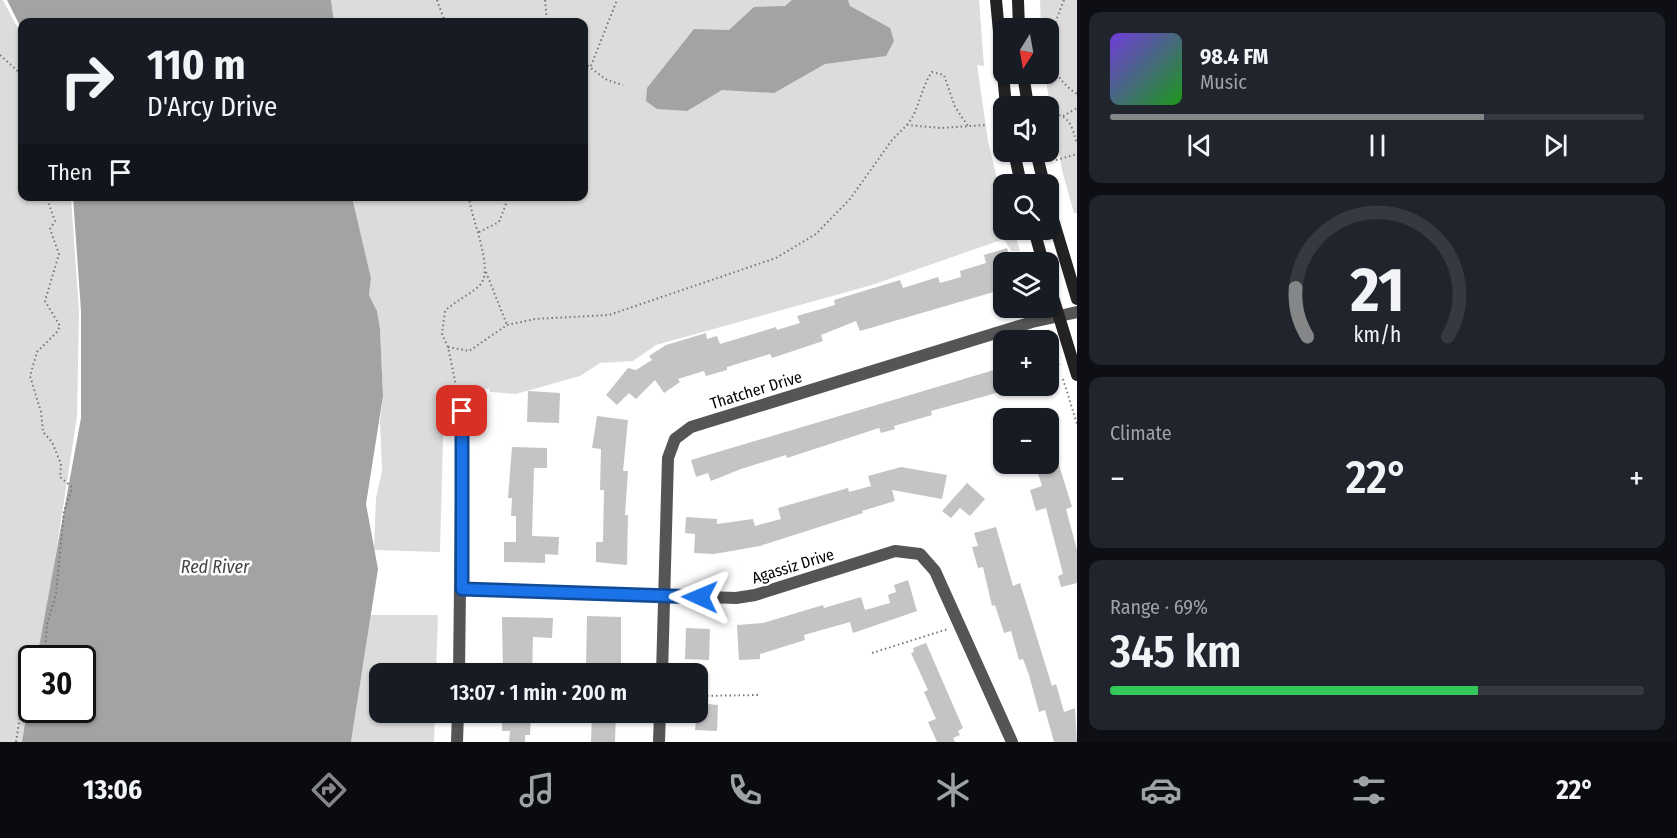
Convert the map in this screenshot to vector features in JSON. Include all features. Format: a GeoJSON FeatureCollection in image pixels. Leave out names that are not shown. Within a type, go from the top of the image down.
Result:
{"type":"FeatureCollection","features":[{"type":"Feature","properties":{"kind":"main road"},"geometry":{"type":"LineString","coordinates":[[996,0],[1005,96]]}},
{"type":"Feature","properties":{"kind":"main road"},"geometry":{"type":"LineString","coordinates":[[1018,0],[1019,18]]}},
{"type":"Feature","properties":{"kind":"main road"},"geometry":{"type":"LineString","coordinates":[[1059,239],[1077,299]]}},
{"type":"Feature","properties":{"kind":"main road"},"geometry":{"type":"LineString","coordinates":[[1059,316],[1077,375]]}},
{"type":"Feature","properties":{"kind":"street","name":"Thatcher Drive"},"geometry":{"type":"LineString","coordinates":[[1059,316],[1077,312]]}},
{"type":"Feature","properties":{"kind":"street","name":"Thatcher Drive"},"geometry":{"type":"LineString","coordinates":[[663,663],[668,458],[675,439],[691,427],[1049,318]]}},
{"type":"Feature","properties":{"kind":"street"},"geometry":{"type":"LineString","coordinates":[[459,663],[462,589],[462,411]]}},
{"type":"Feature","properties":{"kind":"street","name":"Agassiz Drive"},"geometry":{"type":"LineString","coordinates":[[462,589],[736,598],[755,595],[908,550],[920,554],[929,561],[1011,742]]}},
{"type":"Feature","properties":{"kind":"street"},"geometry":{"type":"LineString","coordinates":[[457,742],[458,723]]}},
{"type":"Feature","properties":{"kind":"street"},"geometry":{"type":"LineString","coordinates":[[659,742],[660,723]]}},
{"type":"Feature","properties":{"kind":"path"},"geometry":{"type":"LineString","coordinates":[[437,0],[444,18]]}},
{"type":"Feature","properties":{"kind":"path"},"geometry":{"type":"LineString","coordinates":[[546,0],[547,18]]}},
{"type":"Feature","properties":{"kind":"path"},"geometry":{"type":"LineString","coordinates":[[591,66],[617,0]]}},
{"type":"Feature","properties":{"kind":"path"},"geometry":{"type":"LineString","coordinates":[[1064,0],[1053,27],[1049,50],[1056,72],[1077,94]]}},
{"type":"Feature","properties":{"kind":"path"},"geometry":{"type":"LineString","coordinates":[[0,55],[18,71]]}},
{"type":"Feature","properties":{"kind":"path"},"geometry":{"type":"LineString","coordinates":[[588,65],[607,80],[623,85]]}},
{"type":"Feature","properties":{"kind":"path"},"geometry":{"type":"LineString","coordinates":[[448,347],[469,351],[507,325],[535,319],[609,315],[695,288],[776,258],[816,234],[850,199],[892,140],[917,113],[926,81],[932,72],[944,75],[955,107],[968,126]]}},
{"type":"Feature","properties":{"kind":"path"},"geometry":{"type":"LineString","coordinates":[[1064,116],[1077,108]]}},
{"type":"Feature","properties":{"kind":"path"},"geometry":{"type":"LineString","coordinates":[[1059,115],[1069,120],[1077,144]]}},
{"type":"Feature","properties":{"kind":"path"},"geometry":{"type":"LineString","coordinates":[[907,125],[941,128],[986,125]]}},
{"type":"Feature","properties":{"kind":"path"},"geometry":{"type":"LineString","coordinates":[[1059,159],[1077,154]]}},
{"type":"Feature","properties":{"kind":"path"},"geometry":{"type":"LineString","coordinates":[[45,645],[47,624],[56,594],[64,511],[71,491],[71,486],[60,477],[61,464],[52,442],[43,432],[41,412],[30,376],[37,352],[60,326],[45,302],[59,254],[50,229],[55,221],[48,201]]}},
{"type":"Feature","properties":{"kind":"path"},"geometry":{"type":"LineString","coordinates":[[469,201],[470,212],[479,232],[486,272],[507,325]]}},
{"type":"Feature","properties":{"kind":"path"},"geometry":{"type":"LineString","coordinates":[[479,232],[499,222],[507,201]]}},
{"type":"Feature","properties":{"kind":"path"},"geometry":{"type":"LineString","coordinates":[[462,411],[448,347],[442,334],[445,312],[481,285],[486,272]]}},
{"type":"Feature","properties":{"kind":"path"},"geometry":{"type":"LineString","coordinates":[[1044,319],[1077,423]]}},
{"type":"Feature","properties":{"kind":"path"},"geometry":{"type":"LineString","coordinates":[[872,652],[960,626]]}},
{"type":"Feature","properties":{"kind":"path"},"geometry":{"type":"LineString","coordinates":[[708,696],[758,695]]}},
{"type":"Feature","properties":{"kind":"path"},"geometry":{"type":"LineString","coordinates":[[16,742],[19,723]]}},
{"type":"Feature","properties":{"kind":"shaded area"},"geometry":{"type":"Polygon","coordinates":[[[0,0],[3,0],[18,28],[18,201],[71,201],[79,311],[77,416],[42,645],[18,645],[18,723],[30,723],[27,742],[0,742],[0,0]]]}},
{"type":"Feature","properties":{"kind":"shaded area"},"geometry":{"type":"Polygon","coordinates":[[[331,0],[979,0],[984,66],[977,65],[988,141],[996,174],[993,174],[993,240],[1001,240],[872,285],[656,345],[633,361],[600,363],[580,376],[516,394],[490,392],[489,388],[444,402],[440,552],[374,550],[376,498],[382,471],[380,421],[383,396],[380,329],[377,311],[369,295],[371,278],[353,201],[588,201],[588,18],[333,18],[331,0]]]}},
{"type":"Feature","properties":{"kind":"shaded area"},"geometry":{"type":"Polygon","coordinates":[[[1040,0],[1077,0],[1077,213],[1074,213],[1059,153],[1059,96],[1049,96],[1047,87],[1047,84],[1059,84],[1059,18],[1041,18],[1040,0]]]}},
{"type":"Feature","properties":{"kind":"shaded area"},"geometry":{"type":"Polygon","coordinates":[[[1005,240],[1017,240],[1020,251],[1011,251],[1005,240]]]}},
{"type":"Feature","properties":{"kind":"shaded area"},"geometry":{"type":"Polygon","coordinates":[[[371,615],[438,615],[436,663],[369,663],[369,723],[435,723],[434,742],[351,742],[371,615]]]}},
{"type":"Feature","properties":{"kind":"water"},"geometry":{"type":"Polygon","coordinates":[[[7,0],[331,0],[333,18],[18,18],[18,22],[7,0]]]}},
{"type":"Feature","properties":{"kind":"water"},"geometry":{"type":"Polygon","coordinates":[[[792,0],[848,0],[850,6],[890,28],[894,41],[886,56],[825,64],[774,93],[722,90],[687,111],[657,109],[646,101],[647,88],[694,29],[729,30],[754,7],[785,6],[792,0]]]}},
{"type":"Feature","properties":{"kind":"water","name":"Red River"},"geometry":{"type":"Polygon","coordinates":[[[73,201],[353,201],[371,278],[369,295],[377,311],[380,329],[383,396],[366,504],[378,569],[351,742],[22,742],[25,723],[96,723],[96,645],[39,645],[81,418],[81,311],[73,201]]]}},
{"type":"Feature","properties":{"kind":"building"},"geometry":{"type":"Polygon","coordinates":[[[1007,248],[1008,252],[994,252],[1007,248]]]}},
{"type":"Feature","properties":{"kind":"building"},"geometry":{"type":"Polygon","coordinates":[[[993,252],[993,292],[860,331],[856,321],[821,335],[823,341],[772,358],[770,354],[706,376],[704,371],[678,379],[680,382],[664,393],[655,380],[636,399],[629,393],[617,405],[606,395],[628,368],[636,370],[652,360],[649,356],[666,345],[706,333],[707,339],[717,336],[720,344],[776,327],[777,330],[800,323],[797,316],[835,305],[834,300],[900,280],[903,288],[938,277],[940,283],[961,277],[960,271],[986,263],[984,255],[993,252]]]}},
{"type":"Feature","properties":{"kind":"building"},"geometry":{"type":"Polygon","coordinates":[[[993,370],[993,394],[931,411],[932,415],[894,426],[895,429],[881,433],[879,428],[787,458],[786,455],[741,469],[711,481],[708,473],[696,477],[691,460],[993,370]]]}},
{"type":"Feature","properties":{"kind":"building"},"geometry":{"type":"Polygon","coordinates":[[[528,391],[560,393],[559,423],[527,422],[528,391]]]}},
{"type":"Feature","properties":{"kind":"building"},"geometry":{"type":"Polygon","coordinates":[[[597,416],[628,420],[623,471],[628,471],[625,515],[628,515],[627,565],[596,562],[596,542],[603,542],[604,490],[600,490],[601,449],[592,448],[597,416]]]}},
{"type":"Feature","properties":{"kind":"building"},"geometry":{"type":"Polygon","coordinates":[[[512,447],[547,448],[547,468],[534,468],[532,536],[559,537],[558,555],[545,554],[545,563],[504,562],[504,542],[516,542],[516,516],[511,516],[512,498],[508,498],[512,447]]]}},
{"type":"Feature","properties":{"kind":"building"},"geometry":{"type":"Polygon","coordinates":[[[1059,465],[1072,507],[1066,509],[1077,550],[1077,583],[1061,587],[1058,576],[1063,574],[1046,508],[1036,511],[1030,490],[1042,486],[1038,474],[1059,474],[1059,465]]]}},
{"type":"Feature","properties":{"kind":"building"},"geometry":{"type":"Polygon","coordinates":[[[901,467],[947,475],[942,499],[892,490],[895,501],[862,511],[863,513],[760,546],[714,554],[694,553],[695,534],[685,533],[686,517],[717,519],[717,524],[753,519],[755,526],[781,519],[778,508],[848,488],[849,492],[871,486],[868,476],[901,467]]]}},
{"type":"Feature","properties":{"kind":"building"},"geometry":{"type":"Polygon","coordinates":[[[967,483],[985,499],[970,516],[960,508],[951,518],[942,511],[967,483]]]}},
{"type":"Feature","properties":{"kind":"building"},"geometry":{"type":"Polygon","coordinates":[[[996,527],[1013,586],[1020,583],[1052,686],[1056,684],[1064,712],[1075,708],[1077,742],[1054,742],[1045,710],[1039,712],[1029,675],[1023,659],[1019,660],[1011,631],[1004,633],[995,605],[992,606],[983,567],[978,568],[972,547],[978,546],[974,533],[996,527]]]}},
{"type":"Feature","properties":{"kind":"building"},"geometry":{"type":"Polygon","coordinates":[[[908,580],[917,611],[853,633],[850,622],[804,635],[805,640],[760,654],[760,659],[739,660],[737,625],[763,623],[823,605],[824,608],[861,597],[865,610],[890,603],[888,595],[896,592],[894,585],[908,580]]]}},
{"type":"Feature","properties":{"kind":"building"},"geometry":{"type":"Polygon","coordinates":[[[587,616],[621,617],[621,663],[586,663],[587,616]]]}},
{"type":"Feature","properties":{"kind":"building"},"geometry":{"type":"Polygon","coordinates":[[[502,617],[553,618],[552,638],[533,637],[532,663],[503,663],[502,617]]]}},
{"type":"Feature","properties":{"kind":"building"},"geometry":{"type":"Polygon","coordinates":[[[686,628],[710,629],[709,660],[685,659],[686,628]]]}},
{"type":"Feature","properties":{"kind":"building"},"geometry":{"type":"Polygon","coordinates":[[[926,643],[963,728],[958,731],[960,735],[953,738],[955,742],[937,742],[928,722],[936,719],[924,692],[928,690],[911,653],[914,652],[913,648],[926,643]]]}},
{"type":"Feature","properties":{"kind":"building"},"geometry":{"type":"Polygon","coordinates":[[[708,704],[718,705],[717,731],[695,730],[696,723],[708,723],[708,704]]]}},
{"type":"Feature","properties":{"kind":"building"},"geometry":{"type":"Polygon","coordinates":[[[502,723],[531,723],[530,735],[525,735],[525,742],[509,742],[510,731],[502,731],[502,723]]]}},
{"type":"Feature","properties":{"kind":"building"},"geometry":{"type":"Polygon","coordinates":[[[592,723],[616,723],[615,742],[591,742],[592,723]]]}},
{"type":"Feature","properties":{"kind":"route"},"geometry":{"type":"LineString","coordinates":[[462,411],[462,589],[700,597]]}}]}
